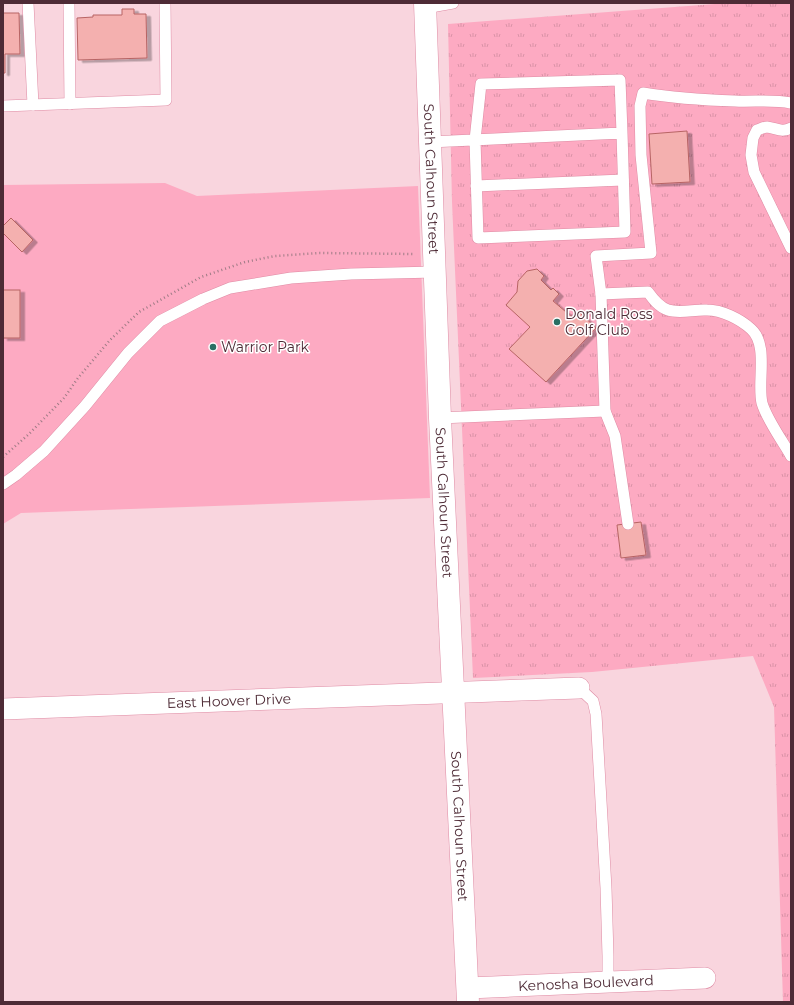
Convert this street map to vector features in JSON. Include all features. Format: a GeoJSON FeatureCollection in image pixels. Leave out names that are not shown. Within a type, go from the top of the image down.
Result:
{"type":"FeatureCollection","features":[{"type":"Feature","properties":{"kind":"street","name":"South Calhoun Street"},"geometry":{"type":"LineString","coordinates":[[425,6],[440,418],[468,995]]}},
{"type":"Feature","properties":{"kind":"street","name":"East Hoover Drive"},"geometry":{"type":"LineString","coordinates":[[3,709],[579,688]]}},
{"type":"Feature","properties":{"kind":"street","name":"Kenosha Boulevard"},"geometry":{"type":"LineString","coordinates":[[468,995],[608,982],[705,978]]}},
{"type":"Feature","properties":{"kind":"lane"},"geometry":{"type":"LineString","coordinates":[[28,3],[33,105]]}},
{"type":"Feature","properties":{"kind":"lane"},"geometry":{"type":"LineString","coordinates":[[69,3],[70,104]]}},
{"type":"Feature","properties":{"kind":"lane"},"geometry":{"type":"LineString","coordinates":[[3,106],[166,100],[165,3]]}},
{"type":"Feature","properties":{"kind":"lane"},"geometry":{"type":"LineString","coordinates":[[425,6],[453,3]]}},
{"type":"Feature","properties":{"kind":"lane"},"geometry":{"type":"LineString","coordinates":[[620,80],[622,133],[625,232],[478,238],[475,140],[481,84],[620,80]]}},
{"type":"Feature","properties":{"kind":"lane"},"geometry":{"type":"LineString","coordinates":[[628,524],[615,436],[605,411],[601,294],[596,256],[651,253],[641,155],[640,106],[643,93],[706,100],[778,100],[791,103]]}},
{"type":"Feature","properties":{"kind":"lane"},"geometry":{"type":"LineString","coordinates":[[791,128],[786,131],[766,127],[757,130],[753,138],[751,155],[754,172],[791,248]]}},
{"type":"Feature","properties":{"kind":"lane"},"geometry":{"type":"LineString","coordinates":[[430,142],[622,133]]}},
{"type":"Feature","properties":{"kind":"lane"},"geometry":{"type":"LineString","coordinates":[[476,186],[623,180]]}},
{"type":"Feature","properties":{"kind":"lane"},"geometry":{"type":"LineString","coordinates":[[3,484],[16,476],[44,451],[85,406],[128,353],[160,321],[203,299],[230,288],[291,278],[351,274],[435,272]]}},
{"type":"Feature","properties":{"kind":"lane"},"geometry":{"type":"LineString","coordinates":[[601,294],[648,292],[657,303],[668,310],[708,310],[719,312],[731,316],[752,329],[757,337],[760,350],[762,403],[791,456]]}},
{"type":"Feature","properties":{"kind":"lane"},"geometry":{"type":"LineString","coordinates":[[440,418],[605,411]]}},
{"type":"Feature","properties":{"kind":"lane"},"geometry":{"type":"LineString","coordinates":[[579,688],[593,701],[596,714],[606,888],[608,982]]}},
{"type":"Feature","properties":{"kind":"green space","name":"Donald Ross Golf Club"},"geometry":{"type":"Polygon","coordinates":[[[728,3],[791,3],[791,1002],[783,1002],[774,707],[753,656],[592,672],[473,678],[452,202],[448,24],[728,3]]]}},
{"type":"Feature","properties":{"kind":"green space","name":"Warrior Park"},"geometry":{"type":"Polygon","coordinates":[[[165,183],[197,196],[418,186],[430,498],[21,513],[3,524],[3,185],[165,183]]]}},
{"type":"Feature","properties":{"kind":"building"},"geometry":{"type":"Polygon","coordinates":[[[122,9],[134,9],[134,14],[146,14],[147,58],[78,60],[77,18],[93,17],[93,15],[122,15],[122,9]]]}},
{"type":"Feature","properties":{"kind":"building"},"geometry":{"type":"Polygon","coordinates":[[[3,13],[19,13],[20,54],[5,54],[5,73],[3,73],[3,13]]]}},
{"type":"Feature","properties":{"kind":"building"},"geometry":{"type":"Polygon","coordinates":[[[687,131],[690,182],[652,184],[649,134],[687,131]]]}},
{"type":"Feature","properties":{"kind":"building"},"geometry":{"type":"Polygon","coordinates":[[[11,218],[33,240],[22,252],[3,233],[3,226],[11,218]]]}},
{"type":"Feature","properties":{"kind":"building","name":"Donald Ross Golf Club"},"geometry":{"type":"Polygon","coordinates":[[[537,269],[544,276],[541,280],[551,290],[553,288],[559,294],[553,301],[572,317],[578,311],[596,328],[546,382],[509,349],[530,327],[506,305],[517,292],[518,281],[527,271],[537,269]]]}},
{"type":"Feature","properties":{"kind":"building"},"geometry":{"type":"Polygon","coordinates":[[[3,290],[20,290],[20,338],[3,338],[3,290]]]}},
{"type":"Feature","properties":{"kind":"building"},"geometry":{"type":"Polygon","coordinates":[[[641,522],[646,555],[621,558],[617,525],[641,522]]]}},
{"type":"Feature","properties":{"kind":"place","name":"Donald Ross Golf Club"},"geometry":{"type":"Point","coordinates":[557,322]}},
{"type":"Feature","properties":{"kind":"place","name":"Warrior Park"},"geometry":{"type":"Point","coordinates":[213,347]}}]}
